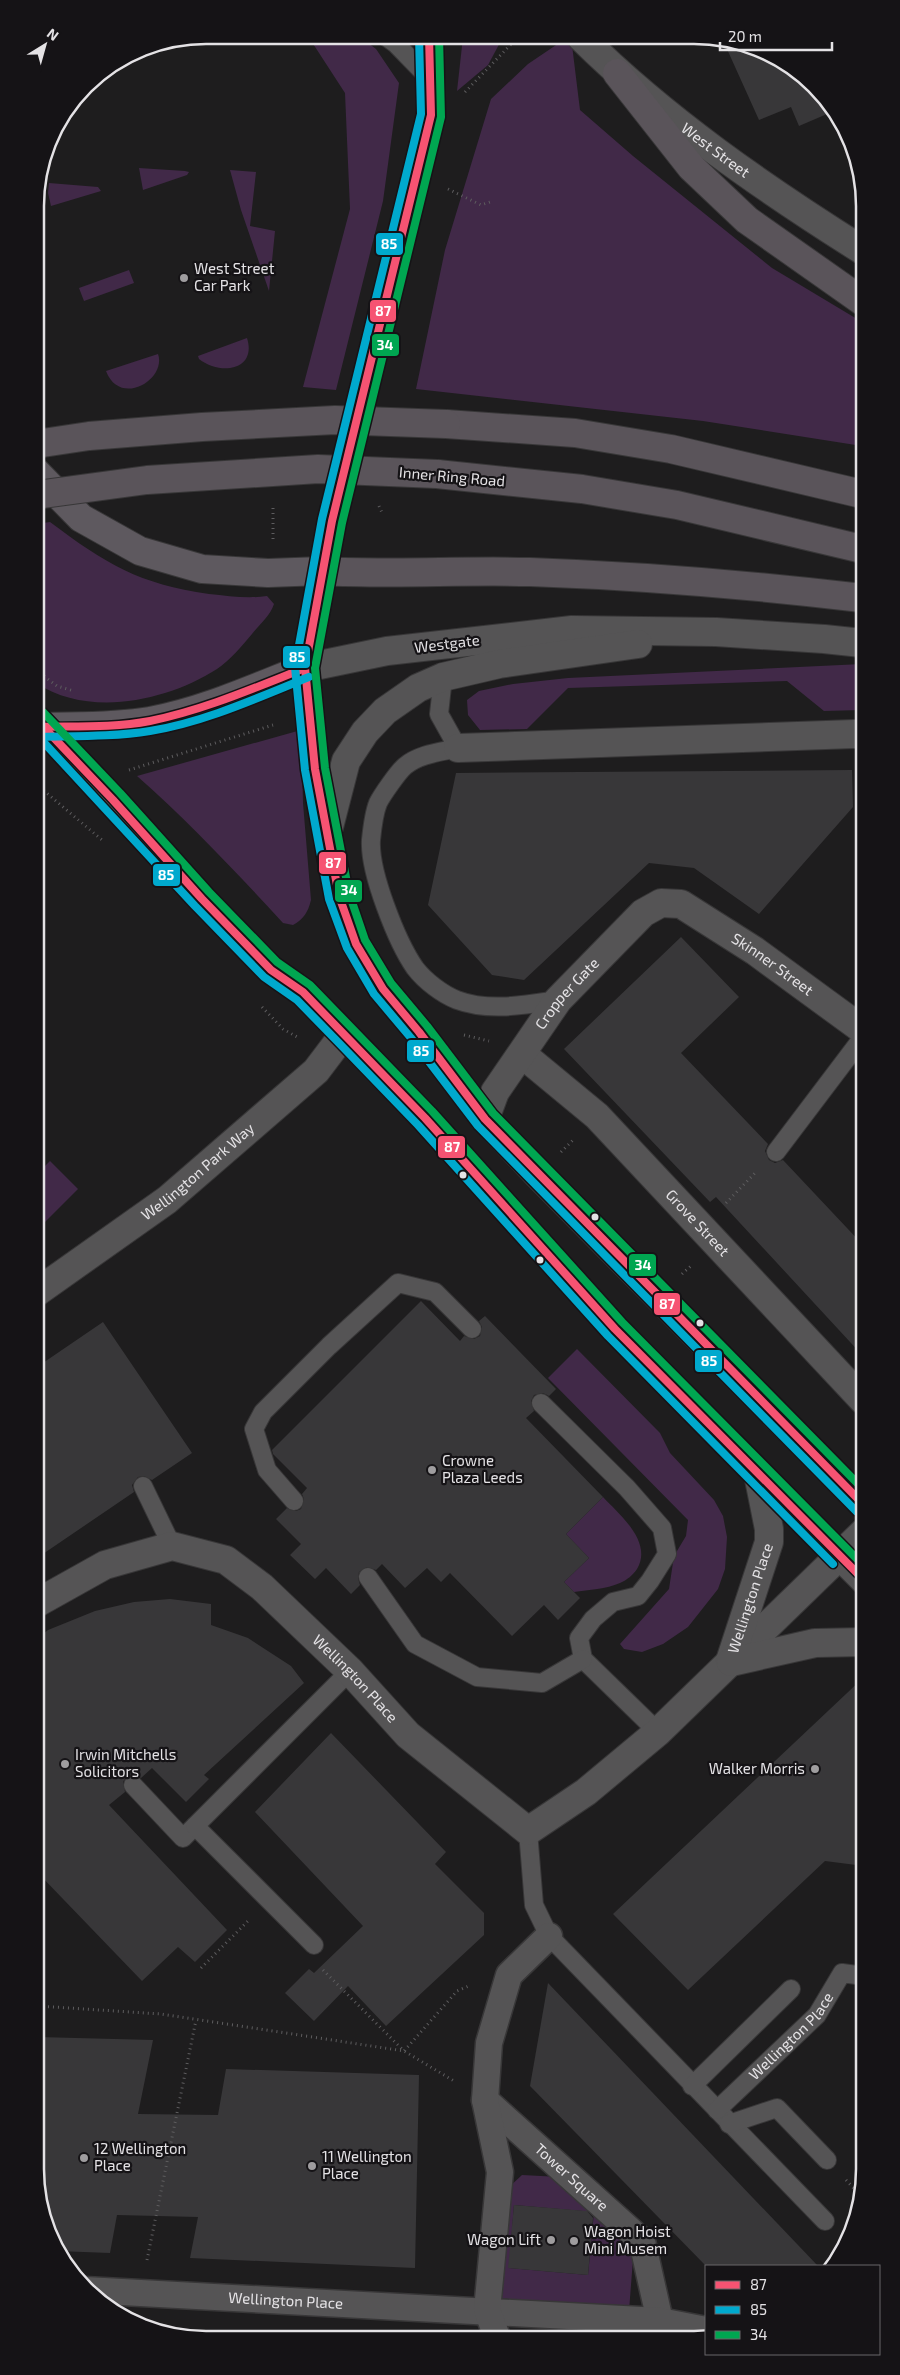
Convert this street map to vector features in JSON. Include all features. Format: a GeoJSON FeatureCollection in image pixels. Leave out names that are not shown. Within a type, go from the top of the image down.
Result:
{"type":"FeatureCollection","features":[{"type":"Feature","properties":{"kind":"highway"},"geometry":{"type":"LineString","coordinates":[[617,73],[691,167],[747,220],[856,297]]}},
{"type":"Feature","properties":{"kind":"highway"},"geometry":{"type":"LineString","coordinates":[[44,443],[89,436],[202,427],[335,420],[446,424],[575,433],[661,448],[856,493]]}},
{"type":"Feature","properties":{"kind":"highway","name":"Inner Ring Road"},"geometry":{"type":"LineString","coordinates":[[44,495],[147,480],[318,469],[437,474],[582,489],[677,505],[856,548]]}},
{"type":"Feature","properties":{"kind":"highway"},"geometry":{"type":"LineString","coordinates":[[322,571],[366,574],[528,572],[662,578],[856,597]]}},
{"type":"Feature","properties":{"kind":"main road"},"geometry":{"type":"LineString","coordinates":[[305,668],[332,522],[431,115],[428,44]]}},
{"type":"Feature","properties":{"kind":"main road"},"geometry":{"type":"LineString","coordinates":[[44,480],[81,518],[140,550],[202,569],[268,573],[322,571]]}},
{"type":"Feature","properties":{"kind":"main road","name":"Westgate"},"geometry":{"type":"LineString","coordinates":[[44,724],[112,725],[149,721],[209,706],[305,668]]}},
{"type":"Feature","properties":{"kind":"street","name":"West Street"},"geometry":{"type":"LineString","coordinates":[[588,44],[617,73],[694,136],[763,186],[856,246]]}},
{"type":"Feature","properties":{"kind":"street","name":"Westgate"},"geometry":{"type":"LineString","coordinates":[[305,668],[388,651],[572,630],[716,632],[856,642]]}},
{"type":"Feature","properties":{"kind":"street"},"geometry":{"type":"LineString","coordinates":[[327,835],[346,761],[364,732],[385,711],[418,688],[443,677],[499,664],[716,632]]}},
{"type":"Feature","properties":{"kind":"street"},"geometry":{"type":"LineString","coordinates":[[305,668],[315,769],[339,896],[356,944],[383,989],[419,1032],[486,1119],[538,1175],[856,1497]]}},
{"type":"Feature","properties":{"kind":"street"},"geometry":{"type":"LineString","coordinates":[[44,730],[113,800],[202,899],[272,970],[303,992],[425,1118],[615,1329],[856,1572]]}},
{"type":"Feature","properties":{"kind":"street"},"geometry":{"type":"LineString","coordinates":[[458,748],[854,734]]}},
{"type":"Feature","properties":{"kind":"street","name":"Cropper Gate"},"geometry":{"type":"LineString","coordinates":[[486,1119],[495,1092],[558,1000],[643,912],[661,903],[681,904]]}},
{"type":"Feature","properties":{"kind":"street","name":"Skinner Street"},"geometry":{"type":"LineString","coordinates":[[681,904],[755,951],[856,1025]]}},
{"type":"Feature","properties":{"kind":"street","name":"Wellington Park Way"},"geometry":{"type":"LineString","coordinates":[[44,1287],[167,1200],[316,1071],[344,1034]]}},
{"type":"Feature","properties":{"kind":"street","name":"Grove Street"},"geometry":{"type":"LineString","coordinates":[[522,1054],[597,1116],[856,1392]]}},
{"type":"Feature","properties":{"kind":"street","name":"Wellington Place"},"geometry":{"type":"LineString","coordinates":[[730,1663],[769,1542],[769,1529],[758,1474]]}},
{"type":"Feature","properties":{"kind":"street","name":"Wellington Place"},"geometry":{"type":"LineString","coordinates":[[172,1546],[226,1560],[262,1587],[350,1670],[408,1735],[528,1832],[586,1792],[658,1732],[856,1540]]}},
{"type":"Feature","properties":{"kind":"street"},"geometry":{"type":"LineString","coordinates":[[44,1601],[106,1566],[172,1546]]}},
{"type":"Feature","properties":{"kind":"street","name":"Wellington Place"},"geometry":{"type":"LineString","coordinates":[[730,1663],[815,1643],[856,1642]]}},
{"type":"Feature","properties":{"kind":"street"},"geometry":{"type":"LineString","coordinates":[[495,2331],[487,2310],[500,2172],[486,2100],[489,2043],[509,1975],[549,1936]]}},
{"type":"Feature","properties":{"kind":"street","name":"Tower Square"},"geometry":{"type":"LineString","coordinates":[[486,2100],[642,2241],[660,2321]]}},
{"type":"Feature","properties":{"kind":"street","name":"Wellington Place"},"geometry":{"type":"LineString","coordinates":[[99,2291],[270,2301],[487,2310],[660,2321],[705,2330]]}},
{"type":"Feature","properties":{"kind":"lane"},"geometry":{"type":"LineString","coordinates":[[396,44],[430,79]]}},
{"type":"Feature","properties":{"kind":"lane"},"geometry":{"type":"LineString","coordinates":[[443,677],[439,714],[458,748],[424,756],[405,766],[378,803],[371,841],[378,881],[389,917],[416,968],[439,991],[457,1000],[486,1006],[523,1006],[558,1000]]}},
{"type":"Feature","properties":{"kind":"lane"},"geometry":{"type":"LineString","coordinates":[[776,1152],[856,1046]]}},
{"type":"Feature","properties":{"kind":"lane"},"geometry":{"type":"LineString","coordinates":[[294,1501],[267,1470],[254,1429],[263,1412],[329,1346],[398,1283],[435,1292],[472,1329]]}},
{"type":"Feature","properties":{"kind":"lane"},"geometry":{"type":"LineString","coordinates":[[541,1403],[627,1488],[662,1528],[668,1554],[650,1581],[638,1596],[613,1602],[593,1619],[579,1638],[583,1659],[658,1732]]}},
{"type":"Feature","properties":{"kind":"lane"},"geometry":{"type":"LineString","coordinates":[[143,1486],[172,1546]]}},
{"type":"Feature","properties":{"kind":"lane"},"geometry":{"type":"LineString","coordinates":[[368,1578],[415,1644],[477,1677],[542,1683],[583,1659]]}},
{"type":"Feature","properties":{"kind":"lane"},"geometry":{"type":"LineString","coordinates":[[133,1785],[182,1838],[350,1670]]}},
{"type":"Feature","properties":{"kind":"lane"},"geometry":{"type":"LineString","coordinates":[[196,1826],[314,1945]]}},
{"type":"Feature","properties":{"kind":"lane"},"geometry":{"type":"LineString","coordinates":[[528,1832],[534,1905],[549,1936],[692,2086],[825,2221]]}},
{"type":"Feature","properties":{"kind":"lane","name":"Wellington Place"},"geometry":{"type":"LineString","coordinates":[[717,2110],[817,2015],[842,1973],[856,1975]]}},
{"type":"Feature","properties":{"kind":"lane","name":"Wellington Place"},"geometry":{"type":"LineString","coordinates":[[692,2086],[791,1989]]}},
{"type":"Feature","properties":{"kind":"lane"},"geometry":{"type":"LineString","coordinates":[[730,2124],[777,2108],[827,2160]]}},
{"type":"Feature","properties":{"kind":"path"},"geometry":{"type":"LineString","coordinates":[[416,173],[481,205],[490,202]]}},
{"type":"Feature","properties":{"kind":"path"},"geometry":{"type":"LineString","coordinates":[[44,676],[57,686],[83,694]]}},
{"type":"Feature","properties":{"kind":"path"},"geometry":{"type":"LineString","coordinates":[[131,768],[273,725]]}},
{"type":"Feature","properties":{"kind":"path"},"geometry":{"type":"LineString","coordinates":[[138,759],[144,764]]}},
{"type":"Feature","properties":{"kind":"path"},"geometry":{"type":"LineString","coordinates":[[44,791],[98,838]]}},
{"type":"Feature","properties":{"kind":"path"},"geometry":{"type":"LineString","coordinates":[[538,1175],[597,1116]]}},
{"type":"Feature","properties":{"kind":"path"},"geometry":{"type":"LineString","coordinates":[[659,1298],[776,1152]]}},
{"type":"Feature","properties":{"kind":"path"},"geometry":{"type":"LineString","coordinates":[[201,1968],[269,1900]]}},
{"type":"Feature","properties":{"kind":"path"},"geometry":{"type":"LineString","coordinates":[[314,1945],[306,1953],[404,2051],[486,2100]]}},
{"type":"Feature","properties":{"kind":"path"},"geometry":{"type":"LineString","coordinates":[[404,2051],[457,1992],[500,1973],[509,1975]]}},
{"type":"Feature","properties":{"kind":"path"},"geometry":{"type":"LineString","coordinates":[[44,2006],[161,2014],[404,2051]]}},
{"type":"Feature","properties":{"kind":"path"},"geometry":{"type":"LineString","coordinates":[[140,2293],[196,2020]]}},
{"type":"Feature","properties":{"kind":"shaded area"},"geometry":{"type":"Polygon","coordinates":[[[313,44],[369,44],[376,49],[399,83],[383,201],[336,390],[303,387],[350,209],[345,93],[313,44]]]}},
{"type":"Feature","properties":{"kind":"shaded area"},"geometry":{"type":"Polygon","coordinates":[[[462,44],[499,44],[488,65],[457,91],[462,44]]]}},
{"type":"Feature","properties":{"kind":"shaded area"},"geometry":{"type":"Polygon","coordinates":[[[558,44],[571,44],[580,110],[633,156],[772,268],[856,318],[856,445],[703,421],[416,389],[445,250],[491,99],[528,64],[558,44]]]}},
{"type":"Feature","properties":{"kind":"shaded area"},"geometry":{"type":"Polygon","coordinates":[[[139,168],[189,172],[187,175],[143,190],[139,168]]]}},
{"type":"Feature","properties":{"kind":"shaded area"},"geometry":{"type":"Polygon","coordinates":[[[230,170],[256,172],[250,226],[275,231],[269,291],[241,210],[230,170]]]}},
{"type":"Feature","properties":{"kind":"shaded area"},"geometry":{"type":"Polygon","coordinates":[[[49,183],[98,187],[101,191],[51,206],[48,193],[49,183]]]}},
{"type":"Feature","properties":{"kind":"shaded area"},"geometry":{"type":"Polygon","coordinates":[[[129,270],[134,283],[84,301],[79,288],[129,270]]]}},
{"type":"Feature","properties":{"kind":"shaded area"},"geometry":{"type":"Polygon","coordinates":[[[247,338],[249,349],[247,357],[235,367],[217,367],[199,359],[198,356],[247,338]]]}},
{"type":"Feature","properties":{"kind":"shaded area"},"geometry":{"type":"Polygon","coordinates":[[[158,354],[159,363],[156,372],[141,386],[121,387],[113,382],[106,371],[158,354]]]}},
{"type":"Feature","properties":{"kind":"shaded area"},"geometry":{"type":"Polygon","coordinates":[[[50,522],[106,561],[143,578],[184,590],[209,594],[246,597],[267,596],[274,604],[264,620],[227,661],[217,669],[175,690],[152,697],[128,701],[103,702],[80,700],[57,694],[44,687],[44,523],[50,522]]]}},
{"type":"Feature","properties":{"kind":"shaded area"},"geometry":{"type":"Polygon","coordinates":[[[856,664],[856,710],[824,711],[787,681],[568,688],[527,729],[480,730],[468,715],[467,700],[479,691],[513,684],[568,678],[856,664]]]}},
{"type":"Feature","properties":{"kind":"shaded area"},"geometry":{"type":"Polygon","coordinates":[[[301,730],[303,803],[311,900],[305,915],[293,925],[283,923],[194,829],[137,776],[301,730]]]}},
{"type":"Feature","properties":{"kind":"shaded area"},"geometry":{"type":"Polygon","coordinates":[[[50,1161],[78,1189],[44,1223],[44,1167],[50,1161]]]}},
{"type":"Feature","properties":{"kind":"shaded area"},"geometry":{"type":"Polygon","coordinates":[[[577,1349],[660,1433],[670,1453],[714,1500],[723,1516],[727,1537],[725,1569],[718,1589],[688,1627],[663,1644],[642,1652],[624,1649],[620,1644],[669,1589],[674,1556],[686,1536],[688,1520],[548,1378],[577,1349]]]}},
{"type":"Feature","properties":{"kind":"shaded area"},"geometry":{"type":"Polygon","coordinates":[[[603,1497],[625,1521],[638,1539],[641,1559],[637,1569],[623,1582],[603,1588],[574,1592],[564,1582],[589,1558],[566,1534],[603,1497]]]}},
{"type":"Feature","properties":{"kind":"shaded area"},"geometry":{"type":"Polygon","coordinates":[[[522,2175],[560,2177],[634,2246],[629,2311],[499,2298],[508,2188],[522,2175]],[[514,2205],[509,2268],[588,2275],[594,2212],[514,2205]]]}},
{"type":"Feature","properties":{"kind":"building"},"geometry":{"type":"Polygon","coordinates":[[[726,47],[746,52],[784,71],[809,91],[827,114],[799,126],[791,107],[759,120],[726,47]]]}},
{"type":"Feature","properties":{"kind":"building"},"geometry":{"type":"Polygon","coordinates":[[[852,770],[853,807],[759,914],[694,868],[649,863],[524,980],[492,975],[428,905],[456,773],[852,770]]]}},
{"type":"Feature","properties":{"kind":"building"},"geometry":{"type":"Polygon","coordinates":[[[681,937],[739,997],[681,1053],[768,1144],[765,1151],[769,1160],[775,1163],[783,1160],[856,1238],[856,1348],[716,1197],[710,1202],[564,1049],[681,937]]]}},
{"type":"Feature","properties":{"kind":"building","name":"Crowne Plaza Leeds"},"geometry":{"type":"Polygon","coordinates":[[[421,1301],[460,1341],[464,1336],[474,1339],[480,1336],[482,1327],[479,1321],[485,1316],[556,1389],[549,1396],[543,1393],[534,1395],[531,1401],[534,1411],[526,1418],[603,1497],[566,1534],[589,1558],[564,1582],[580,1598],[558,1620],[544,1605],[512,1636],[450,1573],[441,1582],[427,1568],[405,1588],[382,1564],[376,1570],[367,1567],[359,1572],[360,1585],[351,1594],[326,1568],[315,1579],[290,1555],[301,1544],[276,1519],[287,1508],[296,1511],[301,1509],[304,1499],[302,1494],[307,1488],[273,1454],[272,1450],[421,1301]]]}},
{"type":"Feature","properties":{"kind":"building"},"geometry":{"type":"Polygon","coordinates":[[[103,1322],[192,1453],[152,1480],[144,1476],[138,1477],[132,1485],[134,1492],[44,1553],[44,1362],[103,1322]]]}},
{"type":"Feature","properties":{"kind":"building"},"geometry":{"type":"Polygon","coordinates":[[[170,1599],[211,1604],[211,1625],[248,1638],[291,1666],[304,1683],[204,1775],[209,1779],[186,1802],[152,1768],[141,1778],[136,1775],[126,1777],[123,1782],[125,1792],[109,1805],[227,1930],[195,1962],[178,1947],[142,1981],[44,1879],[44,1633],[95,1611],[134,1602],[170,1599]]]}},
{"type":"Feature","properties":{"kind":"building","name":"Walker Morris"},"geometry":{"type":"Polygon","coordinates":[[[856,1685],[856,1865],[825,1861],[688,1990],[613,1914],[856,1685]]]}},
{"type":"Feature","properties":{"kind":"building"},"geometry":{"type":"Polygon","coordinates":[[[331,1733],[446,1852],[435,1864],[484,1913],[484,1935],[386,2026],[348,1986],[314,2021],[285,1993],[309,1969],[314,1973],[363,1926],[255,1812],[331,1733]]]}},
{"type":"Feature","properties":{"kind":"building"},"geometry":{"type":"Polygon","coordinates":[[[548,1983],[817,2265],[705,2265],[530,2086],[548,1983]]]}},
{"type":"Feature","properties":{"kind":"building","name":"11 Wellington Place"},"geometry":{"type":"Polygon","coordinates":[[[44,2037],[153,2040],[138,2114],[218,2115],[226,2069],[419,2075],[415,2268],[190,2258],[198,2217],[117,2215],[110,2253],[67,2251],[52,2221],[44,2179],[44,2037]]]}},
{"type":"Feature","properties":{"kind":"building","name":"Wagon Lift"},"geometry":{"type":"Polygon","coordinates":[[[514,2205],[587,2211],[593,2218],[588,2275],[508,2268],[514,2205]]]}},
{"type":"Feature","properties":{"kind":"transit line","name":"85"},"geometry":{"type":"LineString","coordinates":[[419,44],[421,114],[322,519],[295,667],[305,770],[329,899],[347,948],[374,994],[411,1038],[478,1126],[856,1511]]}},
{"type":"Feature","properties":{"kind":"transit line","name":"87"},"geometry":{"type":"LineString","coordinates":[[429,44],[431,115],[332,521],[305,668],[315,769],[339,896],[356,944],[383,989],[419,1032],[485,1119],[856,1497]]}},
{"type":"Feature","properties":{"kind":"transit line","name":"34"},"geometry":{"type":"LineString","coordinates":[[439,44],[441,117],[342,523],[315,668],[325,768],[349,893],[365,940],[391,983],[427,1026],[493,1113],[856,1482]]}},
{"type":"Feature","properties":{"kind":"transit line","name":"87"},"geometry":{"type":"LineString","coordinates":[[44,727],[108,726],[150,721],[209,705],[305,668]]}},
{"type":"Feature","properties":{"kind":"transit line","name":"85"},"geometry":{"type":"LineString","coordinates":[[44,737],[122,734],[170,727],[231,709],[309,677]]}},
{"type":"Feature","properties":{"kind":"transit line","name":"34"},"geometry":{"type":"LineString","coordinates":[[44,713],[120,793],[209,892],[277,962],[310,985],[432,1111],[622,1322],[856,1558]]}},
{"type":"Feature","properties":{"kind":"transit line","name":"87"},"geometry":{"type":"LineString","coordinates":[[44,727],[113,800],[202,899],[271,970],[303,992],[425,1118],[615,1329],[856,1572]]}},
{"type":"Feature","properties":{"kind":"transit line","name":"85"},"geometry":{"type":"LineString","coordinates":[[44,743],[195,906],[264,977],[297,1000],[418,1125],[608,1336],[833,1564]]}},
{"type":"Feature","properties":{"kind":"place","name":"West Street Car Park"},"geometry":{"type":"Point","coordinates":[184,278]}},
{"type":"Feature","properties":{"kind":"place","name":"Crowne Plaza Leeds"},"geometry":{"type":"Point","coordinates":[432,1470]}},
{"type":"Feature","properties":{"kind":"place","name":"Irwin Mitchells Solicitors"},"geometry":{"type":"Point","coordinates":[65,1764]}},
{"type":"Feature","properties":{"kind":"place","name":"Walker Morris"},"geometry":{"type":"Point","coordinates":[815,1769]}},
{"type":"Feature","properties":{"kind":"place","name":"12 Wellington Place"},"geometry":{"type":"Point","coordinates":[84,2158]}},
{"type":"Feature","properties":{"kind":"place","name":"11 Wellington Place"},"geometry":{"type":"Point","coordinates":[312,2166]}},
{"type":"Feature","properties":{"kind":"place","name":"Wagon Lift"},"geometry":{"type":"Point","coordinates":[551,2240]}},
{"type":"Feature","properties":{"kind":"place","name":"Wagon Hoist Mini Musem"},"geometry":{"type":"Point","coordinates":[574,2241]}}]}
